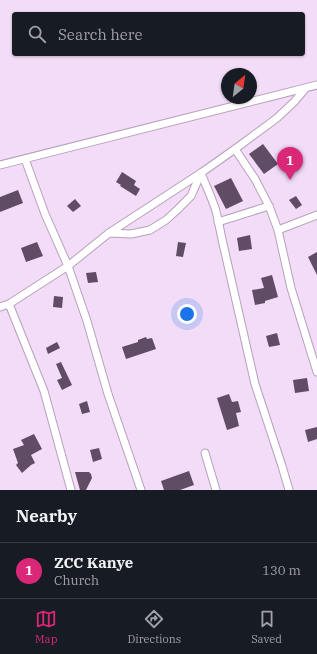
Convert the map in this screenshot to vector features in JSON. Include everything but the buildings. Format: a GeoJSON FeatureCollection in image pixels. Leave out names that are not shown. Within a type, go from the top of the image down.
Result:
{"type":"FeatureCollection","features":[{"type":"Feature","properties":{"kind":"street"},"geometry":{"type":"LineString","coordinates":[[0,165],[317,85]]}},
{"type":"Feature","properties":{"kind":"street"},"geometry":{"type":"LineString","coordinates":[[0,307],[9,304],[68,266],[109,233],[235,150],[277,118],[305,89]]}},
{"type":"Feature","properties":{"kind":"street"},"geometry":{"type":"LineString","coordinates":[[235,150],[255,179],[270,206],[278,230],[291,288],[317,372]]}},
{"type":"Feature","properties":{"kind":"street"},"geometry":{"type":"LineString","coordinates":[[25,158],[44,214],[68,266],[108,394],[141,490]]}},
{"type":"Feature","properties":{"kind":"street"},"geometry":{"type":"LineString","coordinates":[[201,173],[215,209],[255,384],[289,490]]}},
{"type":"Feature","properties":{"kind":"street"},"geometry":{"type":"LineString","coordinates":[[109,233],[131,234],[150,230],[166,220],[191,196],[201,173]]}},
{"type":"Feature","properties":{"kind":"street"},"geometry":{"type":"LineString","coordinates":[[218,222],[270,206]]}},
{"type":"Feature","properties":{"kind":"street"},"geometry":{"type":"LineString","coordinates":[[278,230],[317,215]]}},
{"type":"Feature","properties":{"kind":"street"},"geometry":{"type":"LineString","coordinates":[[9,304],[44,391],[71,490]]}},
{"type":"Feature","properties":{"kind":"street"},"geometry":{"type":"LineString","coordinates":[[204,453],[216,490]]}},
{"type":"Feature","properties":{"kind":"place","name":"ZCC Kanye"},"geometry":{"type":"Point","coordinates":[290,180]}}]}
